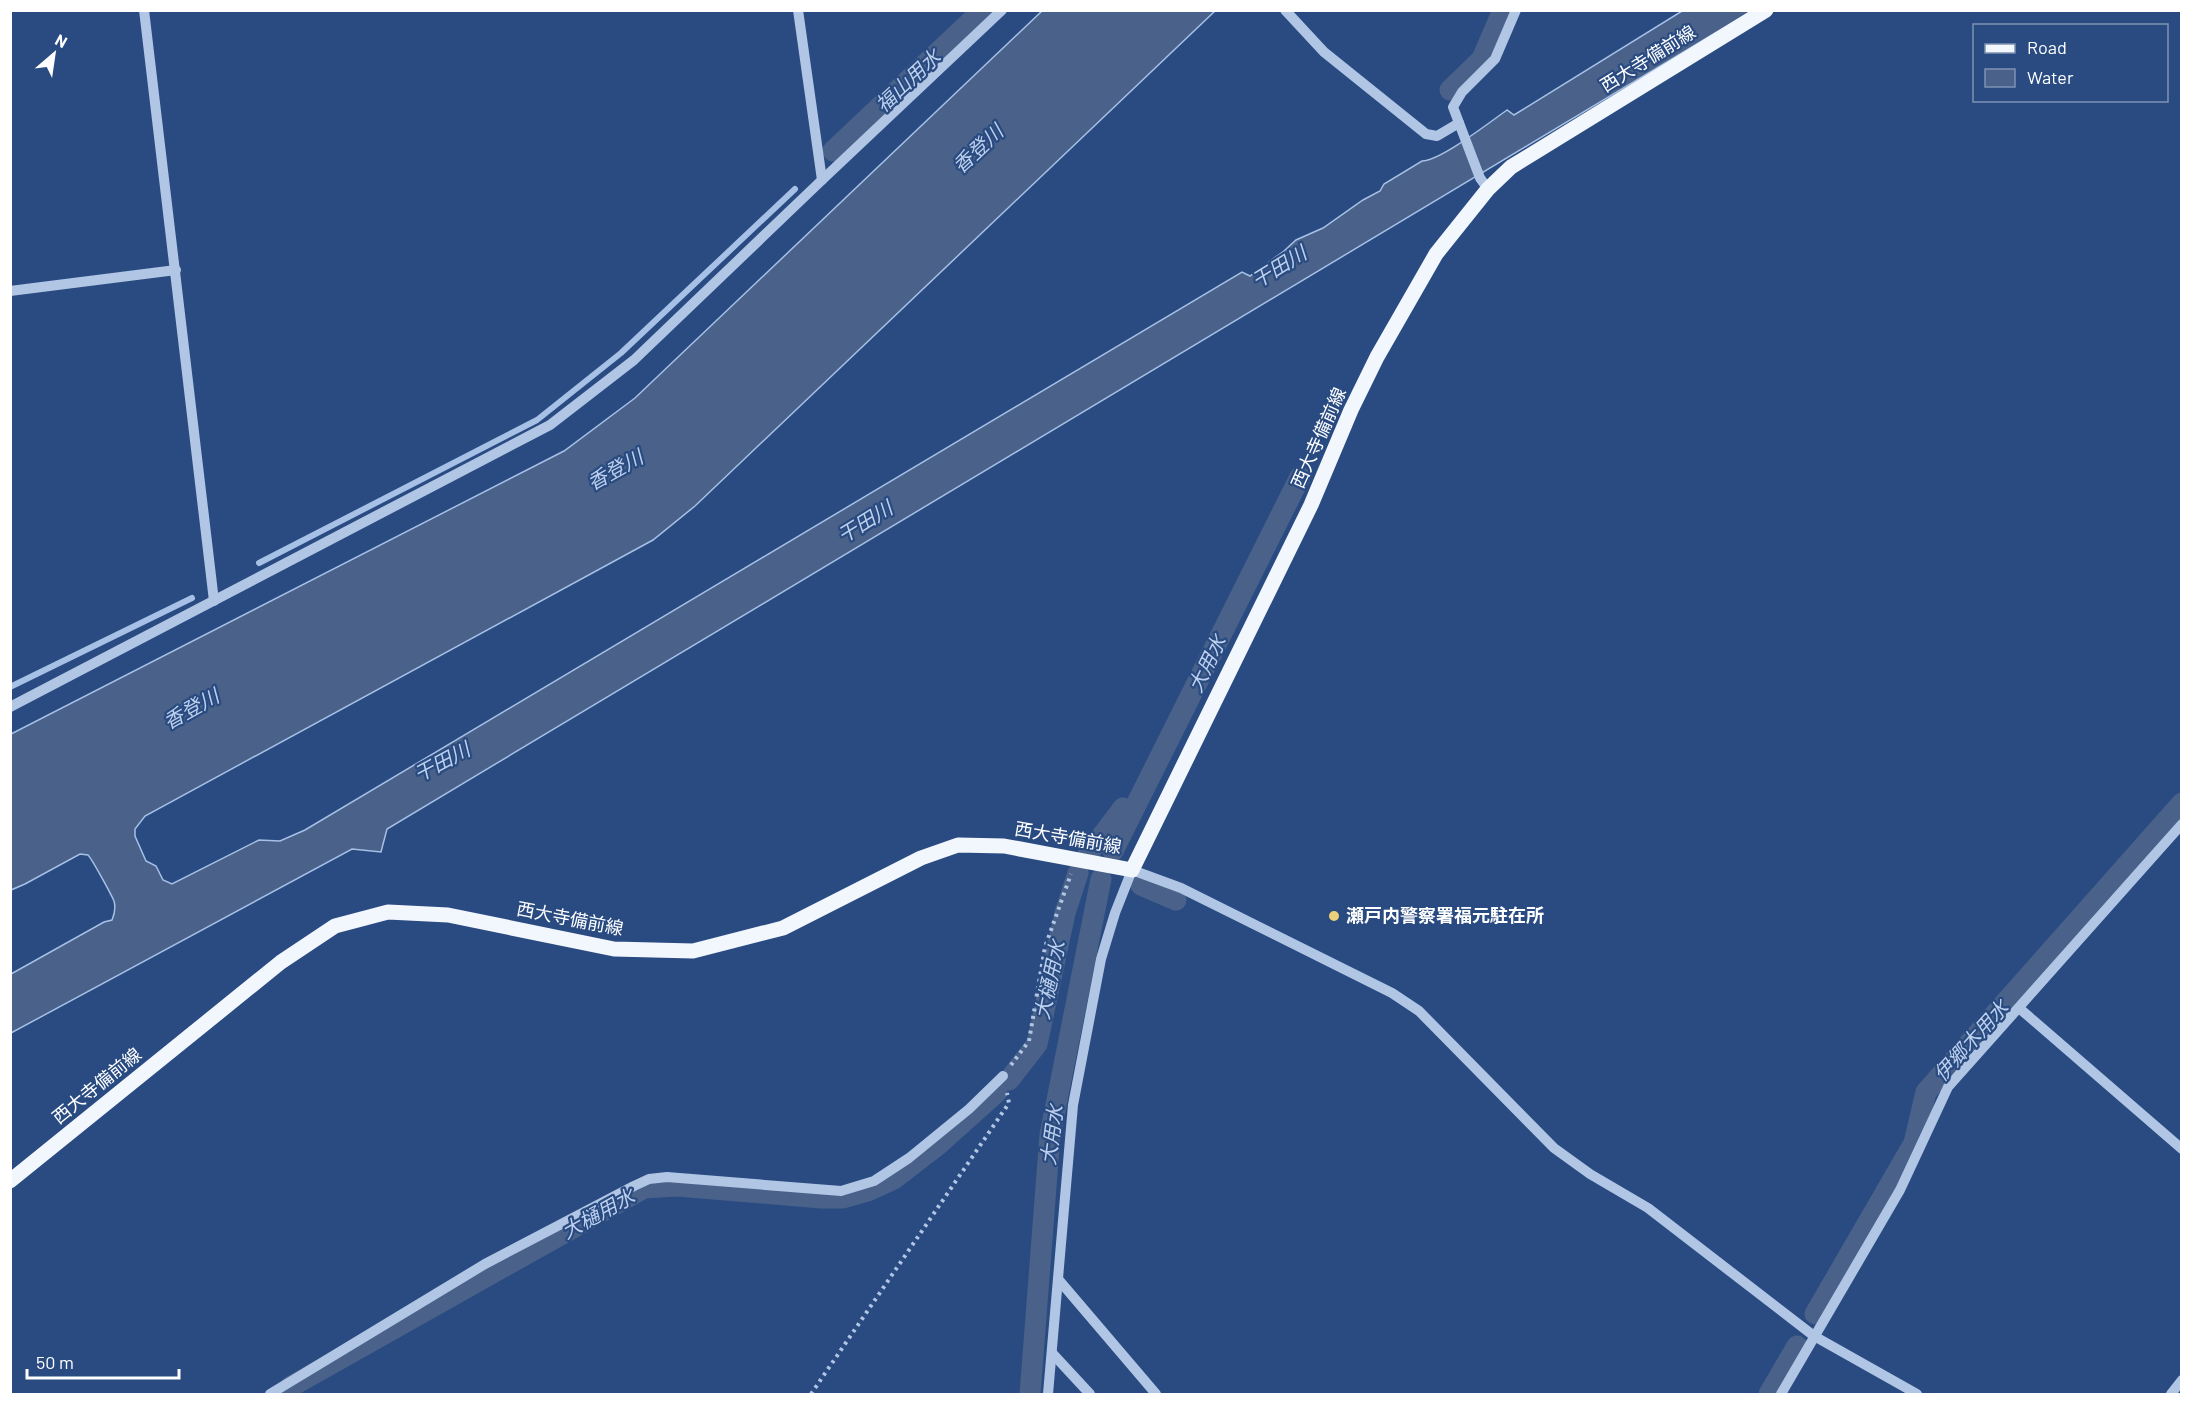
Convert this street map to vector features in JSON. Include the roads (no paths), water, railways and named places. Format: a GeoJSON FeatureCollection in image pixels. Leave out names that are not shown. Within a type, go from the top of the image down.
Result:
{"type":"FeatureCollection","features":[{"type":"Feature","properties":{"kind":"main road","name":"西大寺備前線"},"geometry":{"type":"LineString","coordinates":[[10,1181],[281,962],[334,926],[388,912],[448,915],[614,949],[693,951],[783,928],[921,858],[958,845],[1004,846],[1132,870],[1311,505],[1377,357],[1436,254],[1484,183],[1766,10]]}},
{"type":"Feature","properties":{"kind":"street"},"geometry":{"type":"LineString","coordinates":[[144,10],[214,601]]}},
{"type":"Feature","properties":{"kind":"street"},"geometry":{"type":"LineString","coordinates":[[798,10],[822,180]]}},
{"type":"Feature","properties":{"kind":"street"},"geometry":{"type":"LineString","coordinates":[[10,707],[550,425],[634,360],[1002,10]]}},
{"type":"Feature","properties":{"kind":"street"},"geometry":{"type":"LineString","coordinates":[[1285,10],[1324,52],[1426,134],[1437,136],[1460,128]]}},
{"type":"Feature","properties":{"kind":"street"},"geometry":{"type":"LineString","coordinates":[[1484,183],[1453,107],[1462,92],[1495,59],[1516,10]]}},
{"type":"Feature","properties":{"kind":"street"},"geometry":{"type":"LineString","coordinates":[[10,291],[176,270]]}},
{"type":"Feature","properties":{"kind":"street"},"geometry":{"type":"LineString","coordinates":[[1780,1395],[1900,1190],[1948,1088],[2181,824]]}},
{"type":"Feature","properties":{"kind":"street"},"geometry":{"type":"LineString","coordinates":[[1048,1395],[1073,1105],[1101,959],[1115,913],[1132,870],[1181,888],[1392,993],[1419,1011],[1554,1148],[1590,1174],[1648,1208],[1814,1336],[1917,1395]]}},
{"type":"Feature","properties":{"kind":"street"},"geometry":{"type":"LineString","coordinates":[[2019,1008],[2181,1149]]}},
{"type":"Feature","properties":{"kind":"street"},"geometry":{"type":"LineString","coordinates":[[270,1395],[485,1264],[649,1179],[667,1177],[841,1191],[874,1181],[909,1158],[961,1116],[1003,1076]]}},
{"type":"Feature","properties":{"kind":"street"},"geometry":{"type":"LineString","coordinates":[[1058,1279],[1156,1395]]}},
{"type":"Feature","properties":{"kind":"street"},"geometry":{"type":"LineString","coordinates":[[1052,1353],[1090,1395]]}},
{"type":"Feature","properties":{"kind":"street"},"geometry":{"type":"LineString","coordinates":[[2171,1395],[2181,1380]]}},
{"type":"Feature","properties":{"kind":"water"},"geometry":{"type":"Polygon","coordinates":[[[1042,11],[1215,11],[695,506],[653,540],[145,816],[135,829],[135,836],[146,861],[156,866],[163,880],[172,884],[259,840],[280,841],[305,830],[1242,272],[1250,276],[1296,240],[1323,228],[1380,191],[1384,184],[1422,161],[1452,148],[1507,110],[1514,115],[1682,11],[1752,11],[387,829],[381,852],[352,849],[11,1033],[11,974],[104,922],[112,920],[115,908],[112,897],[88,855],[80,854],[11,890],[11,734],[564,451],[635,398],[1042,11]]]}},
{"type":"Feature","properties":{"kind":"waterway","name":"福山用水"},"geometry":{"type":"LineString","coordinates":[[833,151],[983,10]]}},
{"type":"Feature","properties":{"kind":"waterway","name":"大用水"},"geometry":{"type":"LineString","coordinates":[[1450,90],[1482,59],[1503,10]]}},
{"type":"Feature","properties":{"kind":"waterway"},"geometry":{"type":"LineString","coordinates":[[259,563],[537,420],[621,353],[795,189]]}},
{"type":"Feature","properties":{"kind":"waterway","name":"大用水"},"geometry":{"type":"LineString","coordinates":[[1113,851],[1300,477]]}},
{"type":"Feature","properties":{"kind":"waterway"},"geometry":{"type":"LineString","coordinates":[[10,687],[192,598]]}},
{"type":"Feature","properties":{"kind":"waterway","name":"伊郷木用水"},"geometry":{"type":"LineString","coordinates":[[1815,1314],[1914,1143],[1926,1092],[2182,803]]}},
{"type":"Feature","properties":{"kind":"waterway","name":"大樋用水"},"geometry":{"type":"LineString","coordinates":[[1088,854],[1123,808]]}},
{"type":"Feature","properties":{"kind":"waterway","name":"大樋用水"},"geometry":{"type":"LineString","coordinates":[[1009,1080],[1037,1044],[1065,913],[1078,873]]}},
{"type":"Feature","properties":{"kind":"waterway","name":"大用水"},"geometry":{"type":"LineString","coordinates":[[1030,1394],[1050,1135],[1101,879]]}},
{"type":"Feature","properties":{"kind":"waterway"},"geometry":{"type":"LineString","coordinates":[[1141,885],[1176,900]]}},
{"type":"Feature","properties":{"kind":"waterway","name":"大樋用水"},"geometry":{"type":"LineString","coordinates":[[290,1387],[644,1188],[677,1186],[843,1198],[868,1191],[894,1179],[938,1145],[997,1092]]}},
{"type":"Feature","properties":{"kind":"waterway","name":"伊郷木用水"},"geometry":{"type":"LineString","coordinates":[[1769,1394],[1797,1346]]}},
{"type":"Feature","properties":{"kind":"place","name":"瀬戸内警察署福元駐在所"},"geometry":{"type":"Point","coordinates":[1334,916]}},
{"type":"Feature","properties":{"kind":"water label","name":"香登川"},"geometry":{"type":"Point","coordinates":[978,149]}},
{"type":"Feature","properties":{"kind":"water label","name":"干田川"},"geometry":{"type":"Point","coordinates":[1279,267]}},
{"type":"Feature","properties":{"kind":"water label","name":"香登川"},"geometry":{"type":"Point","coordinates":[615,470]}},
{"type":"Feature","properties":{"kind":"water label","name":"干田川"},"geometry":{"type":"Point","coordinates":[865,522]}},
{"type":"Feature","properties":{"kind":"water label","name":"香登川"},"geometry":{"type":"Point","coordinates":[191,709]}},
{"type":"Feature","properties":{"kind":"water label","name":"干田川"},"geometry":{"type":"Point","coordinates":[442,762]}}]}
